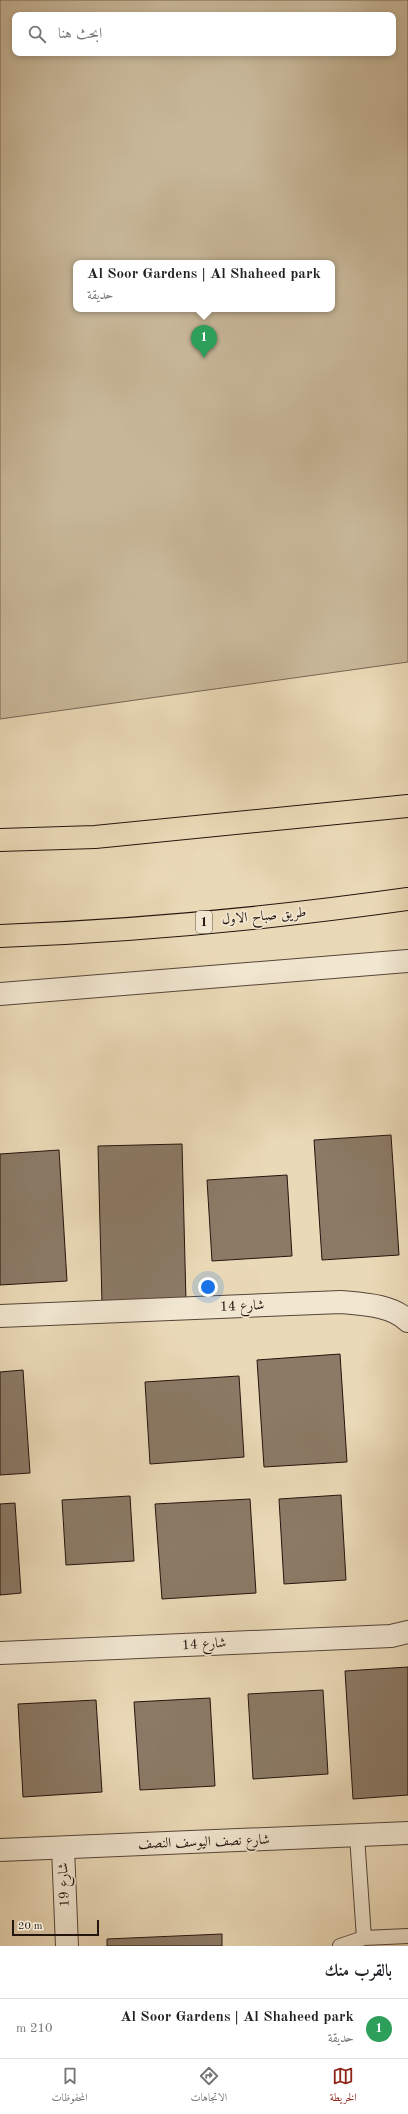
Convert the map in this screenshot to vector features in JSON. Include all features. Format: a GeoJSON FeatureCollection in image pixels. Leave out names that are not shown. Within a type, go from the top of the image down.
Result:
{"type":"FeatureCollection","features":[{"type":"Feature","properties":{"kind":"highway"},"geometry":{"type":"LineString","coordinates":[[0,840],[95,837],[408,806]]}},
{"type":"Feature","properties":{"kind":"highway","name":"طريق صباح الاول"},"geometry":{"type":"LineString","coordinates":[[0,936],[175,925],[326,910],[408,899]]}},
{"type":"Feature","properties":{"kind":"street"},"geometry":{"type":"LineString","coordinates":[[0,994],[408,961]]}},
{"type":"Feature","properties":{"kind":"street","name":"شارع 14"},"geometry":{"type":"LineString","coordinates":[[0,1316],[341,1302],[375,1305],[404,1317],[408,1322]]}},
{"type":"Feature","properties":{"kind":"street","name":"شارع 14"},"geometry":{"type":"LineString","coordinates":[[0,1653],[391,1636],[408,1632]]}},
{"type":"Feature","properties":{"kind":"street","name":"شارع نصف اليوسف النصف"},"geometry":{"type":"LineString","coordinates":[[0,1850],[408,1833]]}},
{"type":"Feature","properties":{"kind":"street","name":"شارع 19"},"geometry":{"type":"LineString","coordinates":[[63,1848],[67,1946]]}},
{"type":"Feature","properties":{"kind":"lane"},"geometry":{"type":"LineString","coordinates":[[357,1836],[364,1938]]}},
{"type":"Feature","properties":{"kind":"lane"},"geometry":{"type":"LineString","coordinates":[[340,1946],[364,1938],[408,1936]]}},
{"type":"Feature","properties":{"kind":"shaded area"},"geometry":{"type":"Polygon","coordinates":[[[0,0],[408,0],[408,662],[0,719],[0,0]]]}},
{"type":"Feature","properties":{"kind":"building"},"geometry":{"type":"Polygon","coordinates":[[[391,1135],[399,1255],[322,1260],[314,1140],[391,1135]]]}},
{"type":"Feature","properties":{"kind":"building"},"geometry":{"type":"Polygon","coordinates":[[[182,1144],[186,1301],[102,1303],[98,1146],[182,1144]]]}},
{"type":"Feature","properties":{"kind":"building"},"geometry":{"type":"Polygon","coordinates":[[[59,1150],[67,1281],[0,1285],[0,1154],[59,1150]]]}},
{"type":"Feature","properties":{"kind":"building"},"geometry":{"type":"Polygon","coordinates":[[[287,1175],[292,1256],[212,1261],[207,1180],[287,1175]]]}},
{"type":"Feature","properties":{"kind":"building"},"geometry":{"type":"Polygon","coordinates":[[[340,1354],[347,1462],[264,1467],[257,1360],[340,1354]]]}},
{"type":"Feature","properties":{"kind":"building"},"geometry":{"type":"Polygon","coordinates":[[[23,1370],[30,1473],[0,1475],[0,1372],[23,1370]]]}},
{"type":"Feature","properties":{"kind":"building"},"geometry":{"type":"Polygon","coordinates":[[[239,1376],[244,1457],[150,1464],[145,1382],[239,1376]]]}},
{"type":"Feature","properties":{"kind":"building"},"geometry":{"type":"Polygon","coordinates":[[[341,1495],[346,1580],[284,1584],[279,1499],[341,1495]]]}},
{"type":"Feature","properties":{"kind":"building"},"geometry":{"type":"Polygon","coordinates":[[[130,1496],[134,1561],[66,1565],[62,1500],[130,1496]]]}},
{"type":"Feature","properties":{"kind":"building"},"geometry":{"type":"Polygon","coordinates":[[[250,1499],[256,1593],[162,1599],[155,1504],[250,1499]]]}},
{"type":"Feature","properties":{"kind":"building"},"geometry":{"type":"Polygon","coordinates":[[[15,1503],[21,1593],[0,1595],[0,1504],[15,1503]]]}},
{"type":"Feature","properties":{"kind":"building"},"geometry":{"type":"Polygon","coordinates":[[[408,1667],[408,1795],[353,1799],[345,1671],[408,1667]]]}},
{"type":"Feature","properties":{"kind":"building"},"geometry":{"type":"Polygon","coordinates":[[[323,1690],[328,1774],[253,1779],[248,1694],[323,1690]]]}},
{"type":"Feature","properties":{"kind":"building"},"geometry":{"type":"Polygon","coordinates":[[[210,1698],[215,1786],[140,1790],[134,1702],[210,1698]]]}},
{"type":"Feature","properties":{"kind":"building"},"geometry":{"type":"Polygon","coordinates":[[[96,1700],[102,1792],[23,1797],[18,1704],[96,1700]]]}},
{"type":"Feature","properties":{"kind":"building"},"geometry":{"type":"Polygon","coordinates":[[[222,1934],[222,1946],[107,1946],[107,1939],[222,1934]]]}},
{"type":"Feature","properties":{"kind":"place","name":"Al Soor Gardens | Al Shaheed park"},"geometry":{"type":"Point","coordinates":[204,358]}}]}
